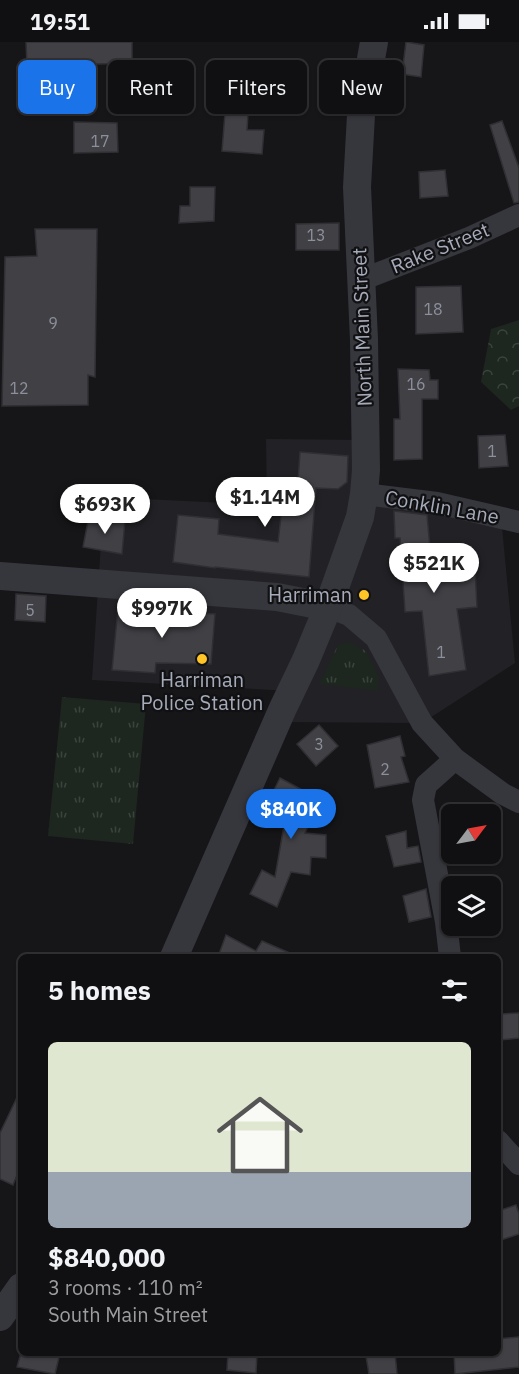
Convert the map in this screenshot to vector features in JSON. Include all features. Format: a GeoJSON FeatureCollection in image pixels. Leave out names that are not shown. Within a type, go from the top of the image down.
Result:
{"type":"FeatureCollection","features":[{"type":"Feature","properties":{"kind":"street","name":"North Main Street"},"geometry":{"type":"LineString","coordinates":[[175,954],[282,708],[306,660],[360,518],[366,471],[357,187],[361,115],[374,42]]}},
{"type":"Feature","properties":{"kind":"street","name":"Rake Street"},"geometry":{"type":"LineString","coordinates":[[361,280],[470,238],[519,215]]}},
{"type":"Feature","properties":{"kind":"street","name":"Conklin Lane"},"geometry":{"type":"LineString","coordinates":[[364,494],[437,503],[519,522]]}},
{"type":"Feature","properties":{"kind":"street"},"geometry":{"type":"LineString","coordinates":[[0,576],[277,597],[328,607],[349,615],[376,638],[422,723],[455,759],[503,794],[519,802]]}},
{"type":"Feature","properties":{"kind":"street"},"geometry":{"type":"LineString","coordinates":[[450,954],[446,922],[423,800],[426,785],[455,759]]}},
{"type":"Feature","properties":{"kind":"street"},"geometry":{"type":"LineString","coordinates":[[501,1144],[519,1164]]}},
{"type":"Feature","properties":{"kind":"street"},"geometry":{"type":"LineString","coordinates":[[0,1317],[18,1291]]}},
{"type":"Feature","properties":{"kind":"shaded area"},"geometry":{"type":"Polygon","coordinates":[[[266,439],[365,440],[365,494],[501,517],[515,663],[422,723],[276,722],[290,691],[92,680],[104,497],[267,505],[266,439]]]}},
{"type":"Feature","properties":{"kind":"green space"},"geometry":{"type":"Polygon","coordinates":[[[519,320],[519,406],[511,410],[481,382],[491,329],[519,320]]]}},
{"type":"Feature","properties":{"kind":"green space"},"geometry":{"type":"Polygon","coordinates":[[[349,642],[366,651],[379,677],[377,691],[319,684],[338,645],[349,642]]]}},
{"type":"Feature","properties":{"kind":"green space"},"geometry":{"type":"Polygon","coordinates":[[[62,697],[146,704],[133,844],[48,836],[62,697]]]}},
{"type":"Feature","properties":{"kind":"building"},"geometry":{"type":"Polygon","coordinates":[[[26,42],[132,42],[132,60],[108,60],[108,64],[96,64],[96,60],[27,60],[26,42]]]}},
{"type":"Feature","properties":{"kind":"building"},"geometry":{"type":"Polygon","coordinates":[[[406,42],[424,45],[421,77],[404,74],[406,42]]]}},
{"type":"Feature","properties":{"kind":"building"},"geometry":{"type":"Polygon","coordinates":[[[225,114],[248,114],[247,130],[264,130],[262,154],[222,151],[225,114]]]}},
{"type":"Feature","properties":{"kind":"building"},"geometry":{"type":"Polygon","coordinates":[[[502,121],[519,168],[519,202],[514,203],[490,125],[502,121]]]}},
{"type":"Feature","properties":{"kind":"building"},"geometry":{"type":"Polygon","coordinates":[[[74,122],[117,123],[118,152],[74,153],[74,122]]]}},
{"type":"Feature","properties":{"kind":"building"},"geometry":{"type":"Polygon","coordinates":[[[445,170],[448,196],[420,198],[419,172],[445,170]]]}},
{"type":"Feature","properties":{"kind":"building"},"geometry":{"type":"Polygon","coordinates":[[[190,187],[215,187],[214,221],[179,223],[180,206],[190,206],[190,187]]]}},
{"type":"Feature","properties":{"kind":"building"},"geometry":{"type":"Polygon","coordinates":[[[339,223],[339,250],[296,250],[296,224],[339,223]]]}},
{"type":"Feature","properties":{"kind":"building"},"geometry":{"type":"Polygon","coordinates":[[[35,229],[97,229],[95,377],[88,375],[88,405],[2,406],[5,257],[37,256],[35,229]]]}},
{"type":"Feature","properties":{"kind":"building"},"geometry":{"type":"Polygon","coordinates":[[[461,286],[463,332],[416,334],[416,287],[461,286]]]}},
{"type":"Feature","properties":{"kind":"building"},"geometry":{"type":"Polygon","coordinates":[[[398,369],[429,370],[430,380],[438,380],[438,399],[422,399],[422,459],[394,460],[394,419],[400,419],[398,369]]]}},
{"type":"Feature","properties":{"kind":"building"},"geometry":{"type":"Polygon","coordinates":[[[505,435],[508,466],[479,468],[478,436],[505,435]]]}},
{"type":"Feature","properties":{"kind":"building"},"geometry":{"type":"Polygon","coordinates":[[[300,452],[348,456],[347,482],[338,489],[316,488],[309,577],[173,562],[178,515],[219,519],[218,534],[278,542],[282,507],[296,509],[300,452]]]}},
{"type":"Feature","properties":{"kind":"building"},"geometry":{"type":"Polygon","coordinates":[[[394,511],[427,515],[432,569],[475,568],[477,607],[457,609],[466,670],[429,676],[422,611],[405,612],[400,538],[395,538],[394,511]]]}},
{"type":"Feature","properties":{"kind":"building"},"geometry":{"type":"Polygon","coordinates":[[[89,516],[125,521],[122,554],[83,547],[89,516]]]}},
{"type":"Feature","properties":{"kind":"building"},"geometry":{"type":"Polygon","coordinates":[[[16,594],[46,596],[45,622],[15,620],[16,594]]]}},
{"type":"Feature","properties":{"kind":"building"},"geometry":{"type":"Polygon","coordinates":[[[118,608],[215,614],[211,664],[156,663],[155,673],[112,670],[118,608]]]}},
{"type":"Feature","properties":{"kind":"building"},"geometry":{"type":"Polygon","coordinates":[[[319,725],[338,746],[316,766],[297,744],[319,725]]]}},
{"type":"Feature","properties":{"kind":"building"},"geometry":{"type":"Polygon","coordinates":[[[400,736],[405,756],[401,757],[409,782],[375,788],[367,745],[400,736]]]}},
{"type":"Feature","properties":{"kind":"building"},"geometry":{"type":"Polygon","coordinates":[[[280,778],[321,800],[305,833],[326,835],[326,858],[311,857],[310,875],[291,872],[277,907],[250,894],[262,870],[275,877],[285,820],[264,810],[280,778]]]}},
{"type":"Feature","properties":{"kind":"building"},"geometry":{"type":"Polygon","coordinates":[[[406,831],[407,848],[418,846],[421,862],[394,867],[386,836],[406,831]]]}},
{"type":"Feature","properties":{"kind":"building"},"geometry":{"type":"Polygon","coordinates":[[[426,889],[431,917],[409,922],[403,896],[426,889]]]}},
{"type":"Feature","properties":{"kind":"building"},"geometry":{"type":"Polygon","coordinates":[[[226,935],[256,951],[262,941],[292,954],[219,954],[226,935]]]}},
{"type":"Feature","properties":{"kind":"building"},"geometry":{"type":"Polygon","coordinates":[[[519,1013],[519,1038],[501,1040],[501,1014],[519,1013]]]}},
{"type":"Feature","properties":{"kind":"building"},"geometry":{"type":"Polygon","coordinates":[[[18,1095],[18,1172],[13,1185],[0,1179],[0,1133],[18,1095]]]}},
{"type":"Feature","properties":{"kind":"building"},"geometry":{"type":"Polygon","coordinates":[[[516,1205],[519,1214],[519,1234],[501,1240],[501,1210],[516,1205]]]}},
{"type":"Feature","properties":{"kind":"building"},"geometry":{"type":"Polygon","coordinates":[[[519,1337],[519,1367],[455,1374],[454,1356],[501,1356],[501,1339],[519,1337]]]}},
{"type":"Feature","properties":{"kind":"building"},"geometry":{"type":"Polygon","coordinates":[[[20,1356],[59,1356],[55,1374],[17,1367],[20,1356]]]}},
{"type":"Feature","properties":{"kind":"building"},"geometry":{"type":"Polygon","coordinates":[[[228,1356],[257,1356],[256,1373],[227,1370],[228,1356]]]}},
{"type":"Feature","properties":{"kind":"building"},"geometry":{"type":"Polygon","coordinates":[[[366,1356],[395,1356],[397,1374],[369,1374],[366,1356]]]}},
{"type":"Feature","properties":{"kind":"place","name":"Harriman"},"geometry":{"type":"Point","coordinates":[364,595]}},
{"type":"Feature","properties":{"kind":"place","name":"Harriman Police Station"},"geometry":{"type":"Point","coordinates":[202,659]}}]}
